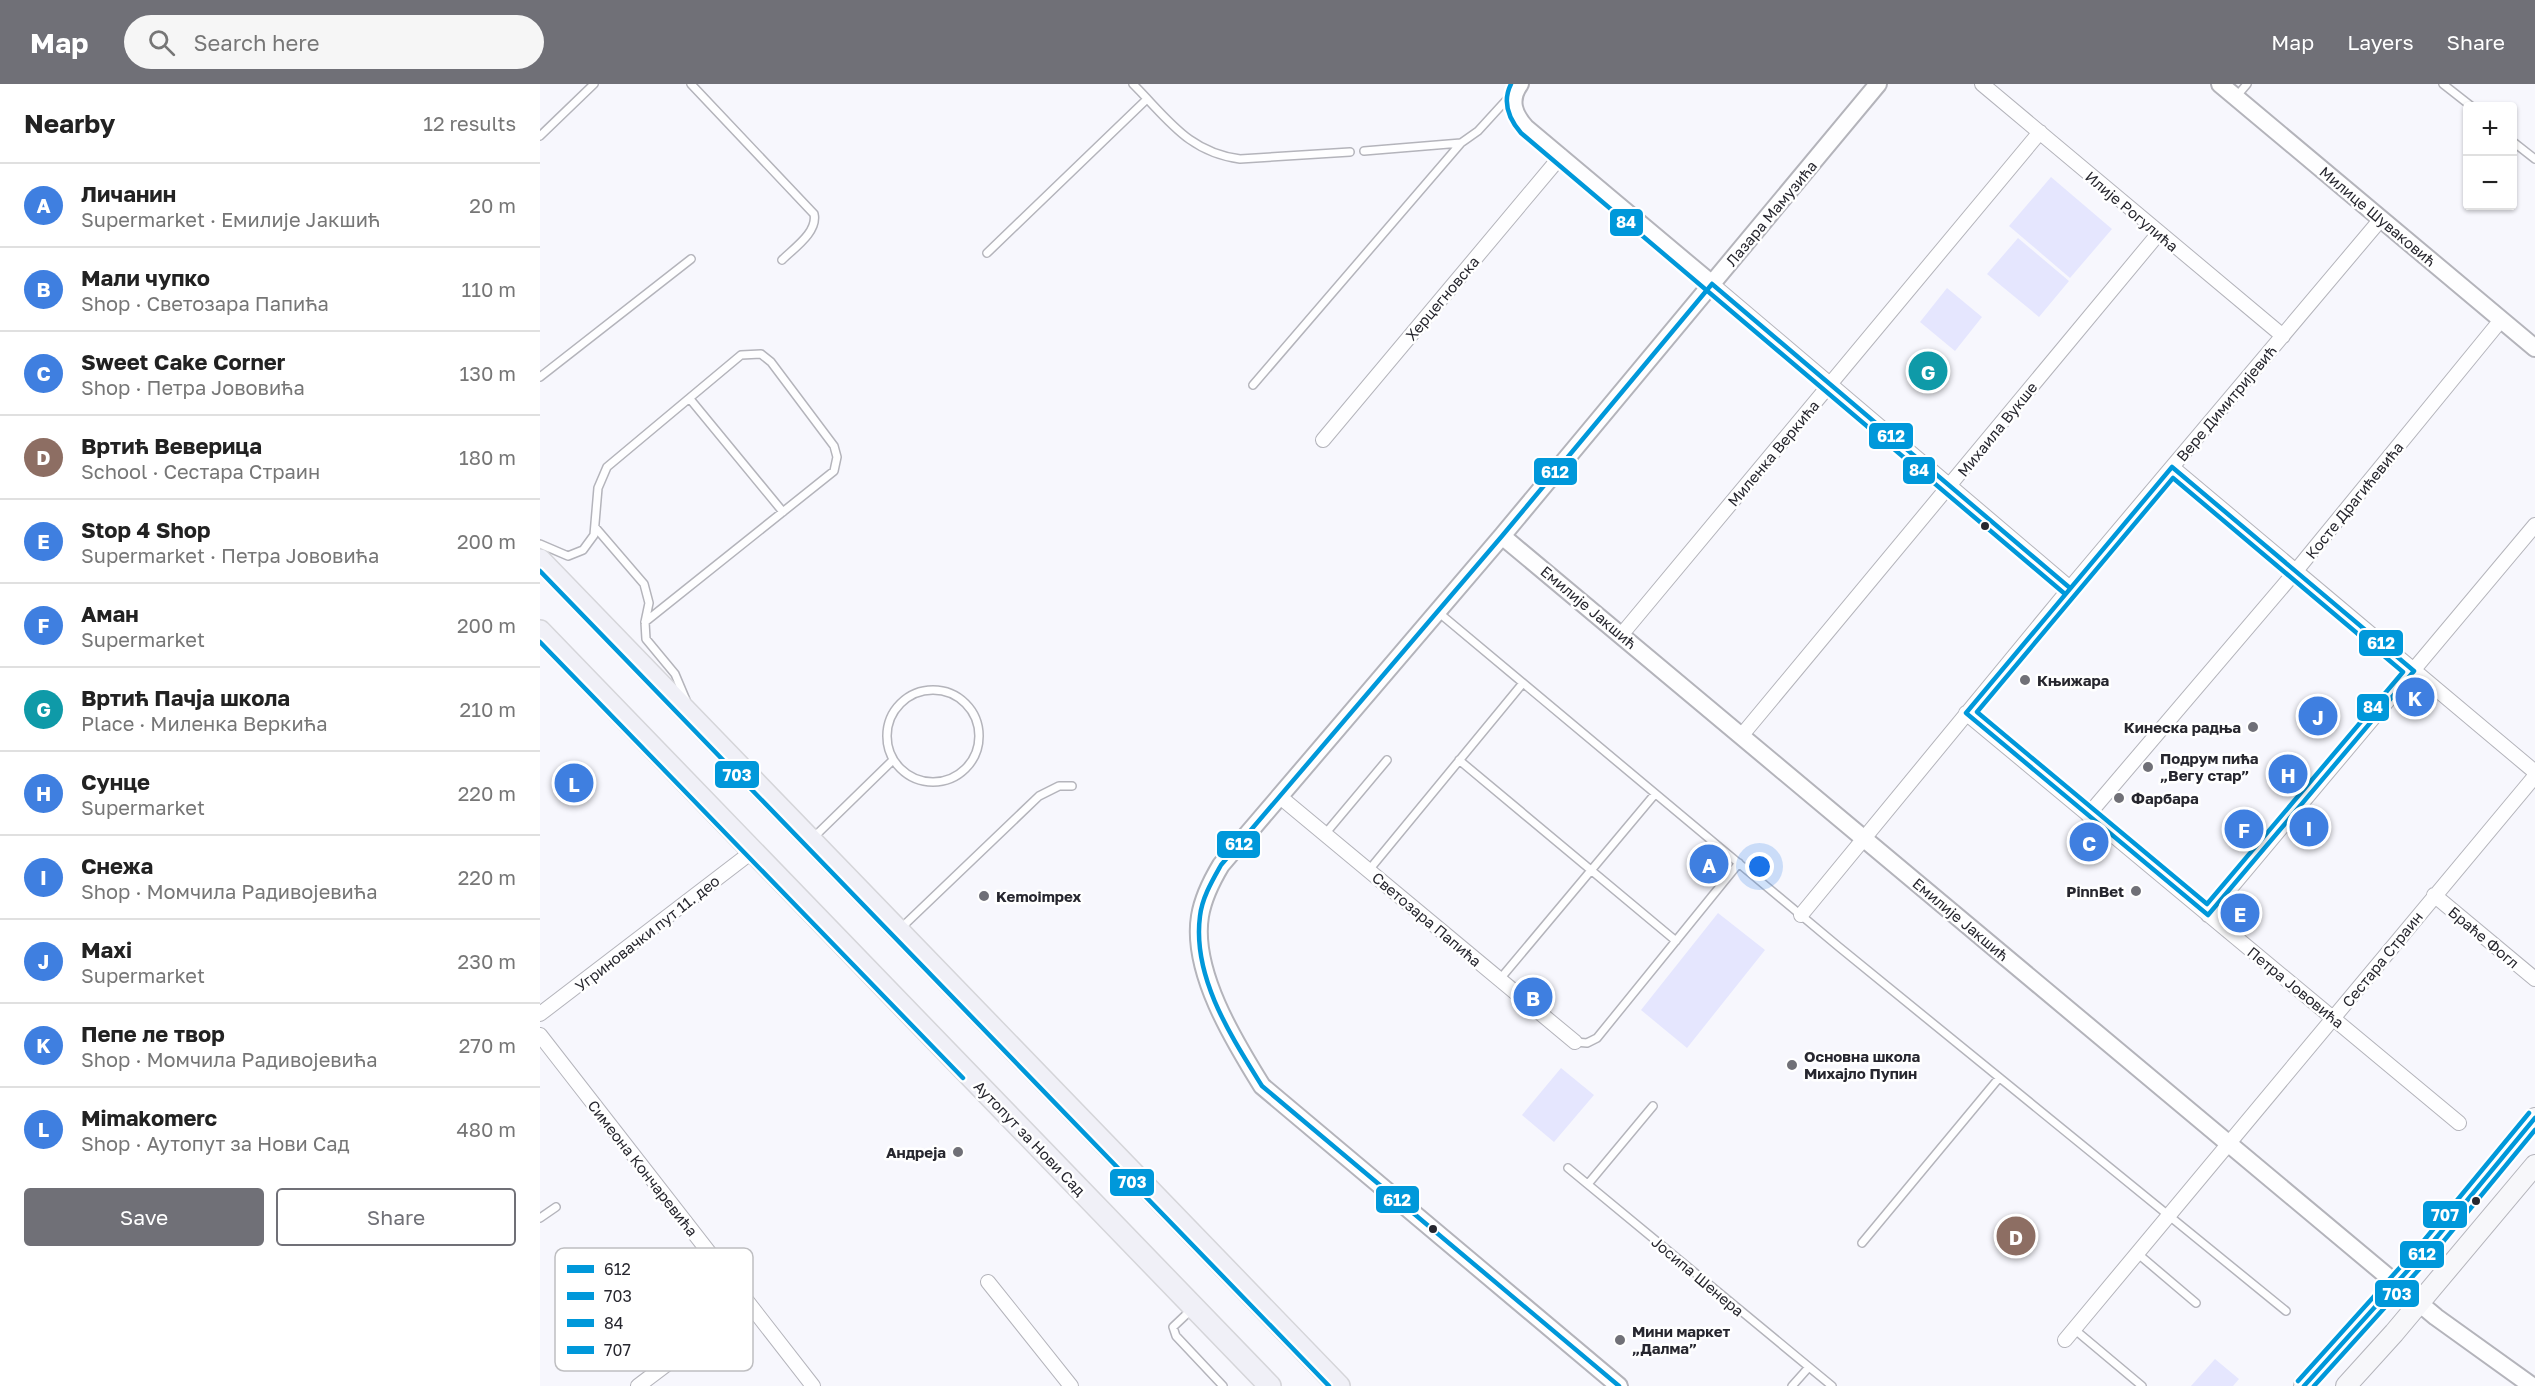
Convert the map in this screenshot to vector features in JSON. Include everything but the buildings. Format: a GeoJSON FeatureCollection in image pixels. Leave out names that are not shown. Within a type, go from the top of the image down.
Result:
{"type":"FeatureCollection","features":[{"type":"Feature","properties":{"kind":"main road"},"geometry":{"type":"LineString","coordinates":[[540,560],[1339,1386]]}},
{"type":"Feature","properties":{"kind":"main road","name":"Аутопут за Нови Сад"},"geometry":{"type":"LineString","coordinates":[[540,631],[1270,1386]]}},
{"type":"Feature","properties":{"kind":"main road"},"geometry":{"type":"LineString","coordinates":[[2304,1386],[2397,1284],[2535,1118]]}},
{"type":"Feature","properties":{"kind":"main road"},"geometry":{"type":"LineString","coordinates":[[2346,1386],[2535,1165]]}},
{"type":"Feature","properties":{"kind":"street","name":"Лазара Мамузића"},"geometry":{"type":"LineString","coordinates":[[1502,536],[1878,84]]}},
{"type":"Feature","properties":{"kind":"street","name":"Илије Рогулића"},"geometry":{"type":"LineString","coordinates":[[1982,84],[2283,336]]}},
{"type":"Feature","properties":{"kind":"street","name":"Милице Шуваковић"},"geometry":{"type":"LineString","coordinates":[[2220,84],[2535,348]]}},
{"type":"Feature","properties":{"kind":"street"},"geometry":{"type":"LineString","coordinates":[[1518,87],[1513,108],[1517,118],[2070,588]]}},
{"type":"Feature","properties":{"kind":"street","name":"Миленка Веркића"},"geometry":{"type":"LineString","coordinates":[[1622,634],[2040,132]]}},
{"type":"Feature","properties":{"kind":"street","name":"Херцегновска"},"geometry":{"type":"LineString","coordinates":[[1323,440],[1561,156]]}},
{"type":"Feature","properties":{"kind":"street","name":"Вере Димитријевић"},"geometry":{"type":"LineString","coordinates":[[1800,915],[2070,588],[2381,219]]}},
{"type":"Feature","properties":{"kind":"street","name":"Михаила Вукше"},"geometry":{"type":"LineString","coordinates":[[1742,735],[2159,233]]}},
{"type":"Feature","properties":{"kind":"street","name":"Косте Драгићевића"},"geometry":{"type":"LineString","coordinates":[[2088,815],[2295,572],[2501,320]]}},
{"type":"Feature","properties":{"kind":"street"},"geometry":{"type":"LineString","coordinates":[[2172,467],[2535,774]]}},
{"type":"Feature","properties":{"kind":"street"},"geometry":{"type":"LineString","coordinates":[[2208,915],[2535,525]]}},
{"type":"Feature","properties":{"kind":"street"},"geometry":{"type":"LineString","coordinates":[[1502,536],[1221,865],[1213,879],[1200,915],[1200,946],[1204,969],[1217,1001],[1244,1056],[1262,1086],[1619,1386]]}},
{"type":"Feature","properties":{"kind":"street","name":"Емилије Јакшић"},"geometry":{"type":"LineString","coordinates":[[1502,536],[1622,634],[2419,1303],[2524,1384]]}},
{"type":"Feature","properties":{"kind":"street","name":"Петра Јововића"},"geometry":{"type":"LineString","coordinates":[[1966,713],[2459,1123]]}},
{"type":"Feature","properties":{"kind":"street","name":"Сестара Страин"},"geometry":{"type":"LineString","coordinates":[[2065,1340],[2535,774]]}},
{"type":"Feature","properties":{"kind":"street","name":"Светозара Папића"},"geometry":{"type":"LineString","coordinates":[[1279,796],[1575,1042]]}},
{"type":"Feature","properties":{"kind":"street","name":"Угриновачки пут 11. део"},"geometry":{"type":"LineString","coordinates":[[540,1014],[753,850]]}},
{"type":"Feature","properties":{"kind":"street","name":"Браће Фогл"},"geometry":{"type":"LineString","coordinates":[[2434,895],[2535,979]]}},
{"type":"Feature","properties":{"kind":"street","name":"Симеона Кончаревића"},"geometry":{"type":"LineString","coordinates":[[540,1035],[706,1248]]}},
{"type":"Feature","properties":{"kind":"street"},"geometry":{"type":"LineString","coordinates":[[988,1282],[1071,1386]]}},
{"type":"Feature","properties":{"kind":"street","name":"Симеона Кончаревића"},"geometry":{"type":"LineString","coordinates":[[753,1309],[813,1386]]}},
{"type":"Feature","properties":{"kind":"street"},"geometry":{"type":"LineString","coordinates":[[638,1386],[658,1371]]}},
{"type":"Feature","properties":{"kind":"lane"},"geometry":{"type":"LineString","coordinates":[[540,136],[594,84]]}},
{"type":"Feature","properties":{"kind":"lane"},"geometry":{"type":"LineString","coordinates":[[691,84],[814,214],[816,220],[813,228],[782,260]]}},
{"type":"Feature","properties":{"kind":"lane"},"geometry":{"type":"LineString","coordinates":[[1133,84],[1193,144],[1222,157],[1240,159],[1350,152]]}},
{"type":"Feature","properties":{"kind":"lane"},"geometry":{"type":"LineString","coordinates":[[2236,97],[2247,84]]}},
{"type":"Feature","properties":{"kind":"lane"},"geometry":{"type":"LineString","coordinates":[[2443,84],[2466,102]]}},
{"type":"Feature","properties":{"kind":"lane"},"geometry":{"type":"LineString","coordinates":[[1253,385],[1461,143],[1478,131],[1518,87]]}},
{"type":"Feature","properties":{"kind":"lane"},"geometry":{"type":"LineString","coordinates":[[987,253],[1147,99]]}},
{"type":"Feature","properties":{"kind":"lane"},"geometry":{"type":"LineString","coordinates":[[1364,151],[1461,143]]}},
{"type":"Feature","properties":{"kind":"lane"},"geometry":{"type":"LineString","coordinates":[[2517,145],[2535,159]]}},
{"type":"Feature","properties":{"kind":"lane"},"geometry":{"type":"LineString","coordinates":[[540,377],[691,259]]}},
{"type":"Feature","properties":{"kind":"lane"},"geometry":{"type":"LineString","coordinates":[[540,544],[568,556],[583,550],[594,535],[598,488],[607,467],[741,356],[761,354],[771,362],[834,446],[837,457],[834,471],[645,622]]}},
{"type":"Feature","properties":{"kind":"lane"},"geometry":{"type":"LineString","coordinates":[[690,399],[783,512]]}},
{"type":"Feature","properties":{"kind":"lane"},"geometry":{"type":"LineString","coordinates":[[595,527],[644,584],[649,603],[645,622],[646,639],[675,674],[695,719]]}},
{"type":"Feature","properties":{"kind":"lane"},"geometry":{"type":"LineString","coordinates":[[1438,611],[1800,915],[2286,1311]]}},
{"type":"Feature","properties":{"kind":"lane"},"geometry":{"type":"LineString","coordinates":[[1369,870],[1522,683]]}},
{"type":"Feature","properties":{"kind":"lane"},"geometry":{"type":"LineString","coordinates":[[938,690],[957,697],[972,712],[979,731],[976,752],[965,769],[948,780],[927,782],[908,775],[893,760],[886,741],[889,720],[900,703],[917,692],[938,690]]}},
{"type":"Feature","properties":{"kind":"lane"},"geometry":{"type":"LineString","coordinates":[[812,840],[893,760]]}},
{"type":"Feature","properties":{"kind":"lane"},"geometry":{"type":"LineString","coordinates":[[1325,834],[1387,760]]}},
{"type":"Feature","properties":{"kind":"lane"},"geometry":{"type":"LineString","coordinates":[[1460,760],[1676,941]]}},
{"type":"Feature","properties":{"kind":"lane"},"geometry":{"type":"LineString","coordinates":[[899,930],[1039,796],[1059,786],[1072,786]]}},
{"type":"Feature","properties":{"kind":"lane"},"geometry":{"type":"LineString","coordinates":[[1500,980],[1655,794]]}},
{"type":"Feature","properties":{"kind":"lane"},"geometry":{"type":"LineString","coordinates":[[1575,1042],[1587,1043],[1597,1038],[1739,863]]}},
{"type":"Feature","properties":{"kind":"lane"},"geometry":{"type":"LineString","coordinates":[[1862,1243],[1999,1078]]}},
{"type":"Feature","properties":{"kind":"lane"},"geometry":{"type":"LineString","coordinates":[[1588,1184],[1653,1106]]}},
{"type":"Feature","properties":{"kind":"lane","name":"Јосипа Шенера"},"geometry":{"type":"LineString","coordinates":[[1568,1168],[1832,1386]]}},
{"type":"Feature","properties":{"kind":"lane"},"geometry":{"type":"LineString","coordinates":[[540,1218],[556,1206]]}},
{"type":"Feature","properties":{"kind":"lane"},"geometry":{"type":"LineString","coordinates":[[2137,1253],[2196,1303]]}},
{"type":"Feature","properties":{"kind":"lane"},"geometry":{"type":"LineString","coordinates":[[1194,1308],[1173,1327],[1176,1336],[1223,1386]]}},
{"type":"Feature","properties":{"kind":"lane"},"geometry":{"type":"LineString","coordinates":[[2074,1329],[2142,1386]]}},
{"type":"Feature","properties":{"kind":"lane"},"geometry":{"type":"LineString","coordinates":[[1792,1386],[1809,1367]]}},
{"type":"Feature","properties":{"kind":"shaded area"},"geometry":{"type":"Polygon","coordinates":[[[2051,177],[2112,229],[2070,278],[2009,226],[2051,177]]]}},
{"type":"Feature","properties":{"kind":"shaded area"},"geometry":{"type":"Polygon","coordinates":[[[2018,238],[2069,281],[2039,317],[1987,274],[2018,238]]]}},
{"type":"Feature","properties":{"kind":"shaded area"},"geometry":{"type":"Polygon","coordinates":[[[1947,288],[1982,317],[1955,351],[1920,322],[1947,288]]]}},
{"type":"Feature","properties":{"kind":"shaded area"},"geometry":{"type":"Polygon","coordinates":[[[1718,913],[1765,950],[1687,1048],[1641,1010],[1718,913]]]}},
{"type":"Feature","properties":{"kind":"shaded area"},"geometry":{"type":"Polygon","coordinates":[[[1561,1068],[1594,1095],[1554,1142],[1522,1115],[1561,1068]]]}},
{"type":"Feature","properties":{"kind":"shaded area"},"geometry":{"type":"Polygon","coordinates":[[[2215,1359],[2239,1379],[2233,1386],[2191,1386],[2215,1359]]]}},
{"type":"Feature","properties":{"kind":"transit line","name":"84"},"geometry":{"type":"LineString","coordinates":[[1511,84],[1507,97],[1508,110],[1521,133],[2065,594]]}},
{"type":"Feature","properties":{"kind":"transit line","name":"612"},"geometry":{"type":"LineString","coordinates":[[1712,284],[2070,588]]}},
{"type":"Feature","properties":{"kind":"transit line","name":"612"},"geometry":{"type":"LineString","coordinates":[[1619,1386],[1262,1086],[1216,1005],[1202,961],[1199,939],[1200,916],[1205,896],[1221,865],[1502,536],[1712,284]]}},
{"type":"Feature","properties":{"kind":"transit line","name":"612"},"geometry":{"type":"LineString","coordinates":[[2172,467],[2414,671],[2208,915],[1966,713],[2172,467]]}},
{"type":"Feature","properties":{"kind":"transit line","name":"84"},"geometry":{"type":"LineString","coordinates":[[2173,478],[2403,672],[2207,904],[1977,712],[2173,478]]}},
{"type":"Feature","properties":{"kind":"transit line","name":"703"},"geometry":{"type":"LineString","coordinates":[[540,571],[1329,1386]]}},
{"type":"Feature","properties":{"kind":"transit line","name":"703"},"geometry":{"type":"LineString","coordinates":[[540,642],[963,1078]]}},
{"type":"Feature","properties":{"kind":"transit line","name":"707"},"geometry":{"type":"LineString","coordinates":[[2298,1381],[2421,1244],[2529,1113]]}},
{"type":"Feature","properties":{"kind":"transit line","name":"612"},"geometry":{"type":"LineString","coordinates":[[2304,1386],[2427,1249],[2535,1118]]}},
{"type":"Feature","properties":{"kind":"transit line","name":"703"},"geometry":{"type":"LineString","coordinates":[[2314,1386],[2433,1254],[2535,1130]]}},
{"type":"Feature","properties":{"kind":"place","name":"Вртић Пачја школа"},"geometry":{"type":"Point","coordinates":[1928,371]}},
{"type":"Feature","properties":{"kind":"place","name":"Књижара"},"geometry":{"type":"Point","coordinates":[2025,680]}},
{"type":"Feature","properties":{"kind":"place","name":"Пепе ле твор"},"geometry":{"type":"Point","coordinates":[2415,697]}},
{"type":"Feature","properties":{"kind":"place","name":"Maxi"},"geometry":{"type":"Point","coordinates":[2318,716]}},
{"type":"Feature","properties":{"kind":"place","name":"Кинеска радња"},"geometry":{"type":"Point","coordinates":[2253,727]}},
{"type":"Feature","properties":{"kind":"place","name":"Подрум пића „Вегу стар”"},"geometry":{"type":"Point","coordinates":[2148,767]}},
{"type":"Feature","properties":{"kind":"place","name":"Сунце"},"geometry":{"type":"Point","coordinates":[2288,774]}},
{"type":"Feature","properties":{"kind":"place","name":"Mimakomerc"},"geometry":{"type":"Point","coordinates":[574,783]}},
{"type":"Feature","properties":{"kind":"place","name":"Фарбара"},"geometry":{"type":"Point","coordinates":[2119,798]}},
{"type":"Feature","properties":{"kind":"place","name":"Снежа"},"geometry":{"type":"Point","coordinates":[2309,827]}},
{"type":"Feature","properties":{"kind":"place","name":"Аман"},"geometry":{"type":"Point","coordinates":[2244,829]}},
{"type":"Feature","properties":{"kind":"place","name":"Sweet Cake Corner"},"geometry":{"type":"Point","coordinates":[2089,842]}},
{"type":"Feature","properties":{"kind":"place","name":"Личанин"},"geometry":{"type":"Point","coordinates":[1709,864]}},
{"type":"Feature","properties":{"kind":"place","name":"PinnBet"},"geometry":{"type":"Point","coordinates":[2136,891]}},
{"type":"Feature","properties":{"kind":"place","name":"Kemoimpex"},"geometry":{"type":"Point","coordinates":[984,896]}},
{"type":"Feature","properties":{"kind":"place","name":"Stop 4 Shop"},"geometry":{"type":"Point","coordinates":[2240,913]}},
{"type":"Feature","properties":{"kind":"place","name":"Мали чупко"},"geometry":{"type":"Point","coordinates":[1533,997]}},
{"type":"Feature","properties":{"kind":"place","name":"Основна школа Михајло Пупин"},"geometry":{"type":"Point","coordinates":[1792,1065]}},
{"type":"Feature","properties":{"kind":"place","name":"Андреја"},"geometry":{"type":"Point","coordinates":[958,1152]}},
{"type":"Feature","properties":{"kind":"place","name":"Вртић Веверица"},"geometry":{"type":"Point","coordinates":[2016,1236]}},
{"type":"Feature","properties":{"kind":"place","name":"Мини маркет „Далма”"},"geometry":{"type":"Point","coordinates":[1620,1340]}}]}
